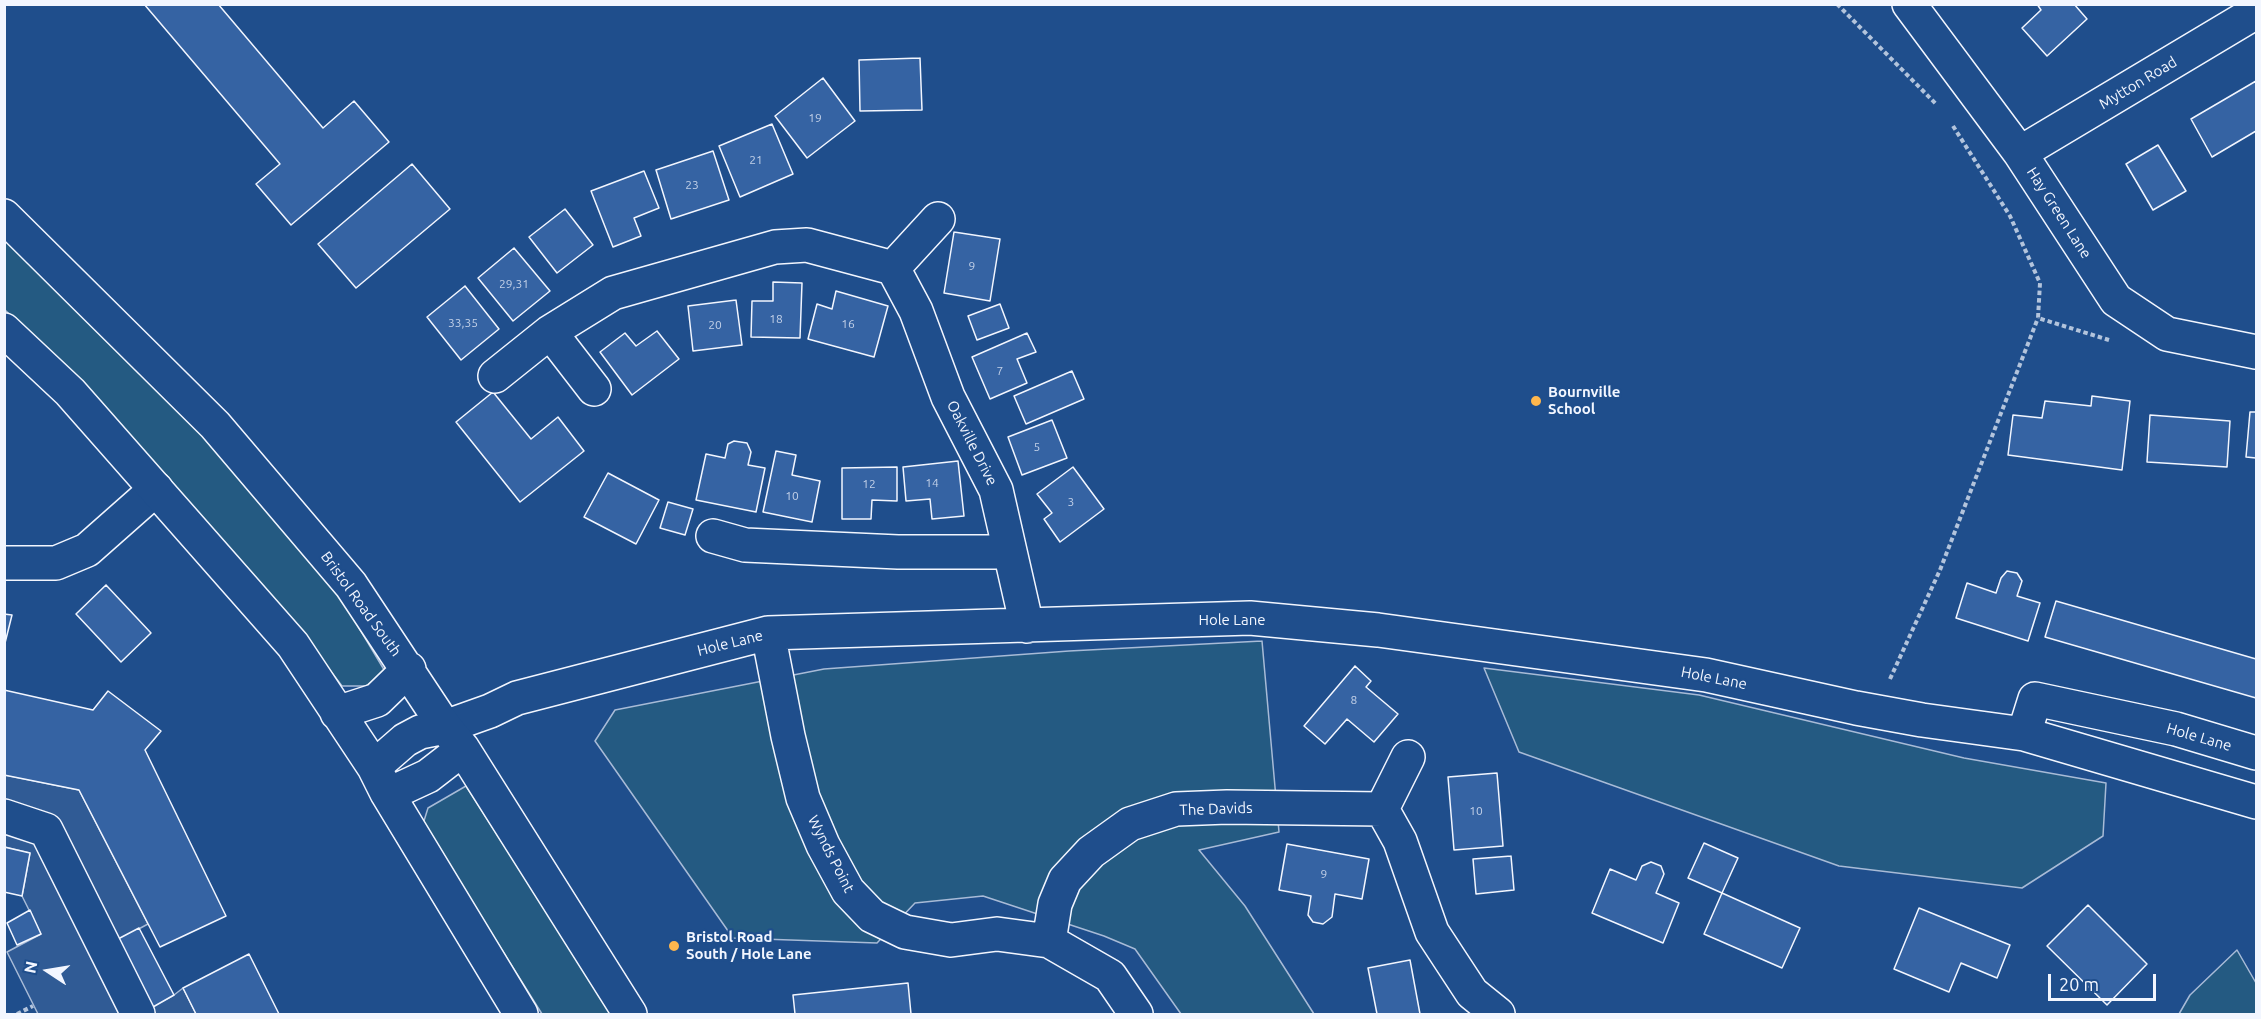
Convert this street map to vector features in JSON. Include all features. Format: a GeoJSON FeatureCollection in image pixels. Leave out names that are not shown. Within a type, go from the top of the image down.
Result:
{"type":"FeatureCollection","features":[{"type":"Feature","properties":{"kind":"main road","name":"Hay Green Lane"},"geometry":{"type":"LineString","coordinates":[[1909,4],[2020,153],[2116,300],[2167,334],[2256,352]]}},
{"type":"Feature","properties":{"kind":"main road","name":"Mytton Road"},"geometry":{"type":"LineString","coordinates":[[2020,153],[2256,12]]}},
{"type":"Feature","properties":{"kind":"main road","name":"Bristol Road South"},"geometry":{"type":"LineString","coordinates":[[4,216],[215,425],[351,585],[454,738],[630,1014]]}},
{"type":"Feature","properties":{"kind":"main road"},"geometry":{"type":"LineString","coordinates":[[495,376],[550,332],[613,293],[775,247],[807,245],[893,268],[938,219]]}},
{"type":"Feature","properties":{"kind":"main road","name":"Oakville Drive"},"geometry":{"type":"LineString","coordinates":[[893,268],[916,311],[948,397],[996,490],[1027,626]]}},
{"type":"Feature","properties":{"kind":"main road"},"geometry":{"type":"LineString","coordinates":[[4,330],[70,392],[293,645],[380,780],[521,1014]]}},
{"type":"Feature","properties":{"kind":"main road"},"geometry":{"type":"LineString","coordinates":[[550,332],[594,389]]}},
{"type":"Feature","properties":{"kind":"main road"},"geometry":{"type":"LineString","coordinates":[[4,563],[56,563],[87,550],[109,533],[156,489]]}},
{"type":"Feature","properties":{"kind":"main road"},"geometry":{"type":"LineString","coordinates":[[713,536],[745,545],[898,552],[1010,552]]}},
{"type":"Feature","properties":{"kind":"main road","name":"Hole Lane"},"geometry":{"type":"LineString","coordinates":[[454,738],[490,711],[517,698],[768,633],[1250,618],[1378,630],[1706,675],[1856,708],[2024,734],[2256,802]]}},
{"type":"Feature","properties":{"kind":"main road","name":"Wynds Point"},"geometry":{"type":"LineString","coordinates":[[768,633],[788,736],[803,798],[823,845],[848,891],[872,916],[905,932],[951,940],[997,934],[1049,941],[1110,976],[1136,1014]]}},
{"type":"Feature","properties":{"kind":"main road"},"geometry":{"type":"LineString","coordinates":[[337,714],[377,700],[408,669]]}},
{"type":"Feature","properties":{"kind":"main road","name":"Hole Lane"},"geometry":{"type":"LineString","coordinates":[[2024,734],[2035,699],[2175,729],[2256,753]]}},
{"type":"Feature","properties":{"kind":"main road"},"geometry":{"type":"LineString","coordinates":[[420,732],[454,738],[428,776],[400,789],[380,780],[405,740],[420,732]]}},
{"type":"Feature","properties":{"kind":"main road"},"geometry":{"type":"LineString","coordinates":[[1408,757],[1382,809],[1400,841],[1432,932],[1472,993],[1497,1014]]}},
{"type":"Feature","properties":{"kind":"main road","name":"The Davids"},"geometry":{"type":"LineString","coordinates":[[1049,941],[1055,904],[1065,880],[1091,852],[1130,824],[1176,809],[1227,807],[1382,809]]}},
{"type":"Feature","properties":{"kind":"main road"},"geometry":{"type":"LineString","coordinates":[[4,816],[46,830],[138,1014]]}},
{"type":"Feature","properties":{"kind":"path"},"geometry":{"type":"LineString","coordinates":[[1856,708],[1888,684],[1940,570],[2038,318]]}},
{"type":"Feature","properties":{"kind":"path"},"geometry":{"type":"LineString","coordinates":[[17,1014],[33,1006]]}},
{"type":"Feature","properties":{"kind":"shaded area"},"geometry":{"type":"Polygon","coordinates":[[[4,237],[203,435],[340,596],[386,673],[366,686],[342,686],[300,631],[74,376],[5,310],[4,237]]]}},
{"type":"Feature","properties":{"kind":"shaded area"},"geometry":{"type":"Polygon","coordinates":[[[1262,641],[1279,832],[1199,850],[1245,906],[1314,1014],[1181,1014],[1135,949],[1104,936],[983,896],[915,903],[877,943],[733,938],[595,741],[615,710],[824,669],[1069,651],[1262,641]]]}},
{"type":"Feature","properties":{"kind":"shaded area"},"geometry":{"type":"Polygon","coordinates":[[[1484,668],[1699,695],[1964,758],[2106,783],[2103,836],[2022,888],[1839,866],[1519,752],[1484,668]]]}},
{"type":"Feature","properties":{"kind":"shaded area"},"geometry":{"type":"Polygon","coordinates":[[[5,775],[79,790],[148,924],[118,940],[153,1006],[183,988],[196,1014],[38,1014],[7,952],[41,934],[22,896],[30,853],[5,847],[5,775]]]}},
{"type":"Feature","properties":{"kind":"shaded area"},"geometry":{"type":"Polygon","coordinates":[[[466,786],[612,1014],[542,1014],[423,824],[428,808],[466,786]]]}},
{"type":"Feature","properties":{"kind":"shaded area"},"geometry":{"type":"Polygon","coordinates":[[[2237,950],[2256,983],[2256,1014],[2179,1014],[2190,995],[2237,950]]]}},
{"type":"Feature","properties":{"kind":"building"},"geometry":{"type":"Polygon","coordinates":[[[144,4],[218,4],[323,128],[354,101],[389,142],[291,225],[256,184],[280,164],[144,4]]]}},
{"type":"Feature","properties":{"kind":"building"},"geometry":{"type":"Polygon","coordinates":[[[2037,4],[2074,4],[2087,19],[2047,56],[2022,28],[2041,10],[2037,4]]]}},
{"type":"Feature","properties":{"kind":"building"},"geometry":{"type":"Polygon","coordinates":[[[920,58],[922,110],[860,111],[859,60],[920,58]]]}},
{"type":"Feature","properties":{"kind":"building"},"geometry":{"type":"Polygon","coordinates":[[[823,78],[855,121],[807,158],[775,116],[823,78]]]}},
{"type":"Feature","properties":{"kind":"building"},"geometry":{"type":"Polygon","coordinates":[[[2256,81],[2256,131],[2212,157],[2191,119],[2256,81]]]}},
{"type":"Feature","properties":{"kind":"building"},"geometry":{"type":"Polygon","coordinates":[[[772,124],[793,174],[740,197],[719,146],[772,124]]]}},
{"type":"Feature","properties":{"kind":"building"},"geometry":{"type":"Polygon","coordinates":[[[2158,145],[2186,191],[2153,210],[2126,164],[2158,145]]]}},
{"type":"Feature","properties":{"kind":"building"},"geometry":{"type":"Polygon","coordinates":[[[713,151],[729,200],[671,219],[656,170],[713,151]]]}},
{"type":"Feature","properties":{"kind":"building"},"geometry":{"type":"Polygon","coordinates":[[[412,164],[450,209],[356,288],[318,244],[412,164]]]}},
{"type":"Feature","properties":{"kind":"building"},"geometry":{"type":"Polygon","coordinates":[[[644,171],[659,208],[634,218],[641,236],[613,247],[591,191],[644,171]]]}},
{"type":"Feature","properties":{"kind":"building"},"geometry":{"type":"Polygon","coordinates":[[[565,209],[593,245],[557,273],[529,237],[565,209]]]}},
{"type":"Feature","properties":{"kind":"building"},"geometry":{"type":"Polygon","coordinates":[[[954,232],[1000,239],[990,301],[944,293],[954,232]]]}},
{"type":"Feature","properties":{"kind":"building"},"geometry":{"type":"Polygon","coordinates":[[[514,248],[550,291],[513,321],[478,278],[514,248]]]}},
{"type":"Feature","properties":{"kind":"building"},"geometry":{"type":"Polygon","coordinates":[[[773,282],[802,283],[800,338],[751,337],[752,301],[773,301],[773,282]]]}},
{"type":"Feature","properties":{"kind":"building"},"geometry":{"type":"Polygon","coordinates":[[[465,286],[499,329],[461,360],[427,317],[465,286]]]}},
{"type":"Feature","properties":{"kind":"building"},"geometry":{"type":"Polygon","coordinates":[[[836,291],[888,306],[874,357],[808,339],[817,304],[832,309],[836,291]]]}},
{"type":"Feature","properties":{"kind":"building"},"geometry":{"type":"Polygon","coordinates":[[[736,300],[742,345],[693,351],[688,306],[736,300]]]}},
{"type":"Feature","properties":{"kind":"building"},"geometry":{"type":"Polygon","coordinates":[[[1000,304],[1009,328],[977,340],[968,316],[1000,304]]]}},
{"type":"Feature","properties":{"kind":"building"},"geometry":{"type":"Polygon","coordinates":[[[657,331],[679,359],[632,395],[600,352],[625,333],[636,346],[657,331]]]}},
{"type":"Feature","properties":{"kind":"building"},"geometry":{"type":"Polygon","coordinates":[[[1027,333],[1036,352],[1017,359],[1027,383],[990,399],[972,357],[1027,333]]]}},
{"type":"Feature","properties":{"kind":"building"},"geometry":{"type":"Polygon","coordinates":[[[1072,371],[1084,399],[1026,424],[1014,396],[1072,371]]]}},
{"type":"Feature","properties":{"kind":"building"},"geometry":{"type":"Polygon","coordinates":[[[493,392],[531,439],[558,417],[584,451],[520,502],[456,422],[493,392]]]}},
{"type":"Feature","properties":{"kind":"building"},"geometry":{"type":"Polygon","coordinates":[[[2092,396],[2130,401],[2122,470],[2008,455],[2013,415],[2042,418],[2045,401],[2091,406],[2092,396]]]}},
{"type":"Feature","properties":{"kind":"building"},"geometry":{"type":"Polygon","coordinates":[[[2250,412],[2256,412],[2256,458],[2246,457],[2250,412]]]}},
{"type":"Feature","properties":{"kind":"building"},"geometry":{"type":"Polygon","coordinates":[[[2150,415],[2230,421],[2227,467],[2147,462],[2150,415]]]}},
{"type":"Feature","properties":{"kind":"building"},"geometry":{"type":"Polygon","coordinates":[[[1052,420],[1067,458],[1022,475],[1008,437],[1052,420]]]}},
{"type":"Feature","properties":{"kind":"building"},"geometry":{"type":"Polygon","coordinates":[[[734,441],[747,443],[751,452],[748,465],[765,468],[756,512],[696,500],[706,454],[725,458],[728,444],[734,441]]]}},
{"type":"Feature","properties":{"kind":"building"},"geometry":{"type":"Polygon","coordinates":[[[776,451],[796,455],[792,475],[820,481],[812,522],[763,512],[776,451]]]}},
{"type":"Feature","properties":{"kind":"building"},"geometry":{"type":"Polygon","coordinates":[[[958,461],[964,516],[932,519],[930,499],[906,501],[903,467],[958,461]]]}},
{"type":"Feature","properties":{"kind":"building"},"geometry":{"type":"Polygon","coordinates":[[[897,467],[897,501],[872,500],[871,519],[842,519],[842,468],[897,467]]]}},
{"type":"Feature","properties":{"kind":"building"},"geometry":{"type":"Polygon","coordinates":[[[1073,467],[1104,509],[1060,542],[1044,519],[1052,513],[1037,494],[1073,467]]]}},
{"type":"Feature","properties":{"kind":"building"},"geometry":{"type":"Polygon","coordinates":[[[608,473],[659,500],[636,544],[584,517],[608,473]]]}},
{"type":"Feature","properties":{"kind":"building"},"geometry":{"type":"Polygon","coordinates":[[[668,502],[693,509],[685,535],[660,528],[668,502]]]}},
{"type":"Feature","properties":{"kind":"building"},"geometry":{"type":"Polygon","coordinates":[[[2007,571],[2017,573],[2022,581],[2017,596],[2040,603],[2028,641],[1956,618],[1967,583],[1996,593],[2001,578],[2007,571]]]}},
{"type":"Feature","properties":{"kind":"building"},"geometry":{"type":"Polygon","coordinates":[[[106,585],[151,633],[121,662],[76,614],[106,585]]]}},
{"type":"Feature","properties":{"kind":"building"},"geometry":{"type":"Polygon","coordinates":[[[2056,601],[2256,659],[2256,698],[2045,637],[2056,601]]]}},
{"type":"Feature","properties":{"kind":"building"},"geometry":{"type":"Polygon","coordinates":[[[4,614],[12,615],[4,647],[4,614]]]}},
{"type":"Feature","properties":{"kind":"building"},"geometry":{"type":"Polygon","coordinates":[[[1355,666],[1371,681],[1366,687],[1398,714],[1374,742],[1347,719],[1325,744],[1304,726],[1355,666]]]}},
{"type":"Feature","properties":{"kind":"building"},"geometry":{"type":"Polygon","coordinates":[[[4,690],[93,710],[108,691],[161,731],[145,750],[226,916],[160,947],[79,790],[4,775],[4,690]]]}},
{"type":"Feature","properties":{"kind":"building"},"geometry":{"type":"Polygon","coordinates":[[[1497,773],[1503,846],[1454,850],[1448,777],[1497,773]]]}},
{"type":"Feature","properties":{"kind":"building"},"geometry":{"type":"Polygon","coordinates":[[[1704,843],[1738,858],[1722,893],[1688,878],[1704,843]]]}},
{"type":"Feature","properties":{"kind":"building"},"geometry":{"type":"Polygon","coordinates":[[[1287,844],[1369,859],[1362,899],[1335,894],[1332,917],[1323,924],[1313,922],[1308,915],[1311,896],[1279,890],[1287,844]]]}},
{"type":"Feature","properties":{"kind":"building"},"geometry":{"type":"Polygon","coordinates":[[[4,847],[30,853],[22,896],[4,892],[4,847]]]}},
{"type":"Feature","properties":{"kind":"building"},"geometry":{"type":"Polygon","coordinates":[[[1511,856],[1514,890],[1476,894],[1473,859],[1511,856]]]}},
{"type":"Feature","properties":{"kind":"building"},"geometry":{"type":"Polygon","coordinates":[[[1651,862],[1661,866],[1664,874],[1656,893],[1679,903],[1663,943],[1592,913],[1610,869],[1636,880],[1642,866],[1651,862]]]}},
{"type":"Feature","properties":{"kind":"building"},"geometry":{"type":"Polygon","coordinates":[[[1722,893],[1800,928],[1782,968],[1704,934],[1722,893]]]}},
{"type":"Feature","properties":{"kind":"building"},"geometry":{"type":"Polygon","coordinates":[[[2088,905],[2147,964],[2107,1005],[2047,946],[2088,905]]]}},
{"type":"Feature","properties":{"kind":"building"},"geometry":{"type":"Polygon","coordinates":[[[1919,908],[2010,945],[1997,978],[1961,963],[1949,992],[1894,969],[1919,908]]]}},
{"type":"Feature","properties":{"kind":"building"},"geometry":{"type":"Polygon","coordinates":[[[30,910],[41,934],[17,945],[7,923],[30,910]]]}},
{"type":"Feature","properties":{"kind":"building"},"geometry":{"type":"Polygon","coordinates":[[[139,928],[174,995],[153,1007],[118,939],[139,928]]]}},
{"type":"Feature","properties":{"kind":"building"},"geometry":{"type":"Polygon","coordinates":[[[249,954],[279,1014],[196,1014],[183,988],[249,954]]]}},
{"type":"Feature","properties":{"kind":"building"},"geometry":{"type":"Polygon","coordinates":[[[1410,960],[1420,1014],[1377,1014],[1368,968],[1410,960]]]}},
{"type":"Feature","properties":{"kind":"building"},"geometry":{"type":"Polygon","coordinates":[[[908,983],[911,1014],[795,1014],[793,995],[908,983]]]}},
{"type":"Feature","properties":{"kind":"place","name":"Bournville School"},"geometry":{"type":"Point","coordinates":[1536,401]}},
{"type":"Feature","properties":{"kind":"place","name":"Bristol Road South / Hole Lane"},"geometry":{"type":"Point","coordinates":[674,946]}}]}
